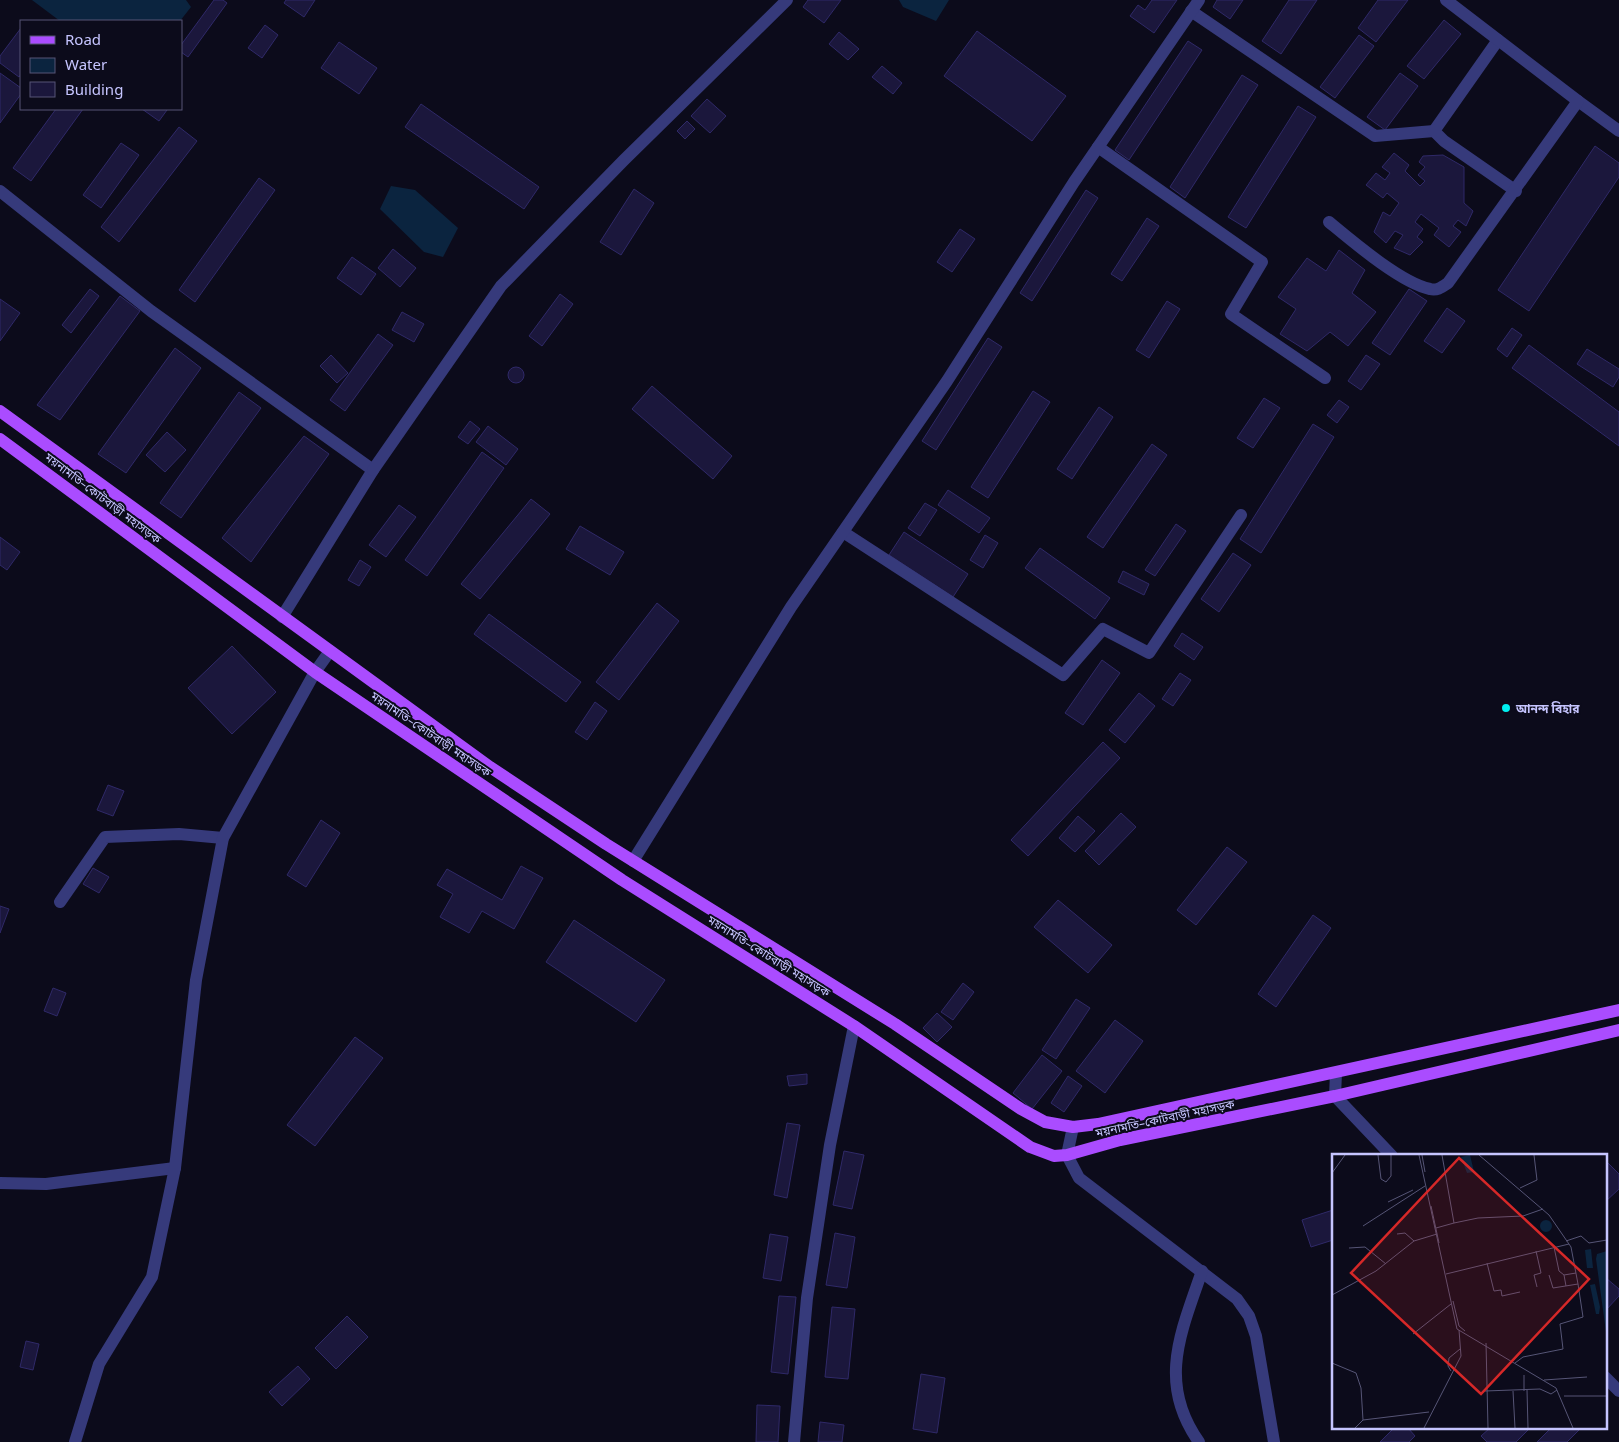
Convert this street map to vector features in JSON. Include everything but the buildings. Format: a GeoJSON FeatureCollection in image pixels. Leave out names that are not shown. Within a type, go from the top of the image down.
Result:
{"type":"FeatureCollection","features":[{"type":"Feature","properties":{"kind":"main road","name":"ময়নামতি–কোটবাড়ী মহাসড়ক"},"geometry":{"type":"LineString","coordinates":[[0,411],[490,767],[633,861],[894,1024],[1021,1109],[1045,1122],[1073,1127],[1098,1124],[1619,1010]]}},
{"type":"Feature","properties":{"kind":"main road","name":"ময়নামতি–কোটবাড়ী মহাসড়ক"},"geometry":{"type":"LineString","coordinates":[[0,439],[316,672],[622,880],[854,1026],[1030,1147],[1054,1156],[1067,1155],[1120,1140],[1336,1096],[1619,1030]]}},
{"type":"Feature","properties":{"kind":"street"},"geometry":{"type":"LineString","coordinates":[[282,617],[373,470],[501,286],[631,153],[787,0]]}},
{"type":"Feature","properties":{"kind":"street"},"geometry":{"type":"LineString","coordinates":[[633,861],[791,607],[947,381],[1098,147],[1199,0]]}},
{"type":"Feature","properties":{"kind":"street"},"geometry":{"type":"LineString","coordinates":[[1446,0],[1619,131]]}},
{"type":"Feature","properties":{"kind":"street"},"geometry":{"type":"LineString","coordinates":[[1192,11],[1375,136],[1434,131],[1444,141],[1516,191]]}},
{"type":"Feature","properties":{"kind":"street"},"geometry":{"type":"LineString","coordinates":[[1434,131],[1498,40]]}},
{"type":"Feature","properties":{"kind":"street"},"geometry":{"type":"LineString","coordinates":[[1329,222],[1407,280],[1431,290],[1438,289],[1448,283],[1516,191],[1578,101]]}},
{"type":"Feature","properties":{"kind":"street"},"geometry":{"type":"LineString","coordinates":[[1098,147],[1262,262],[1231,314],[1325,378]]}},
{"type":"Feature","properties":{"kind":"street"},"geometry":{"type":"LineString","coordinates":[[0,191],[151,311],[373,470]]}},
{"type":"Feature","properties":{"kind":"street"},"geometry":{"type":"LineString","coordinates":[[843,532],[1063,675],[1102,629],[1149,653],[1241,515]]}},
{"type":"Feature","properties":{"kind":"street"},"geometry":{"type":"LineString","coordinates":[[75,1442],[99,1364],[152,1277],[175,1168],[196,980],[223,838],[316,672],[330,651]]}},
{"type":"Feature","properties":{"kind":"street"},"geometry":{"type":"LineString","coordinates":[[60,902],[105,838],[179,834],[223,838]]}},
{"type":"Feature","properties":{"kind":"street"},"geometry":{"type":"LineString","coordinates":[[794,1442],[808,1288],[830,1146],[854,1026]]}},
{"type":"Feature","properties":{"kind":"street"},"geometry":{"type":"LineString","coordinates":[[1336,1073],[1336,1096],[1390,1154]]}},
{"type":"Feature","properties":{"kind":"street"},"geometry":{"type":"LineString","coordinates":[[1073,1127],[1067,1155],[1079,1178],[1237,1299],[1249,1316],[1256,1336],[1274,1442]]}},
{"type":"Feature","properties":{"kind":"street"},"geometry":{"type":"LineString","coordinates":[[0,1183],[46,1184],[175,1168]]}},
{"type":"Feature","properties":{"kind":"street"},"geometry":{"type":"LineString","coordinates":[[1199,1442],[1189,1428],[1180,1404],[1176,1378],[1177,1344],[1202,1272]]}},
{"type":"Feature","properties":{"kind":"street"},"geometry":{"type":"LineString","coordinates":[[1606,1378],[1619,1391]]}},
{"type":"Feature","properties":{"kind":"water"},"geometry":{"type":"Polygon","coordinates":[[[32,0],[186,0],[191,7],[181,20],[59,20],[32,0]]]}},
{"type":"Feature","properties":{"kind":"water"},"geometry":{"type":"Polygon","coordinates":[[[899,0],[949,0],[936,21],[903,7],[899,0]]]}},
{"type":"Feature","properties":{"kind":"water"},"geometry":{"type":"Polygon","coordinates":[[[391,186],[415,190],[458,228],[443,257],[424,252],[380,209],[391,186]]]}},
{"type":"Feature","properties":{"kind":"place","name":"আনন্দ বিহার"},"geometry":{"type":"Point","coordinates":[1506,708]}}]}
